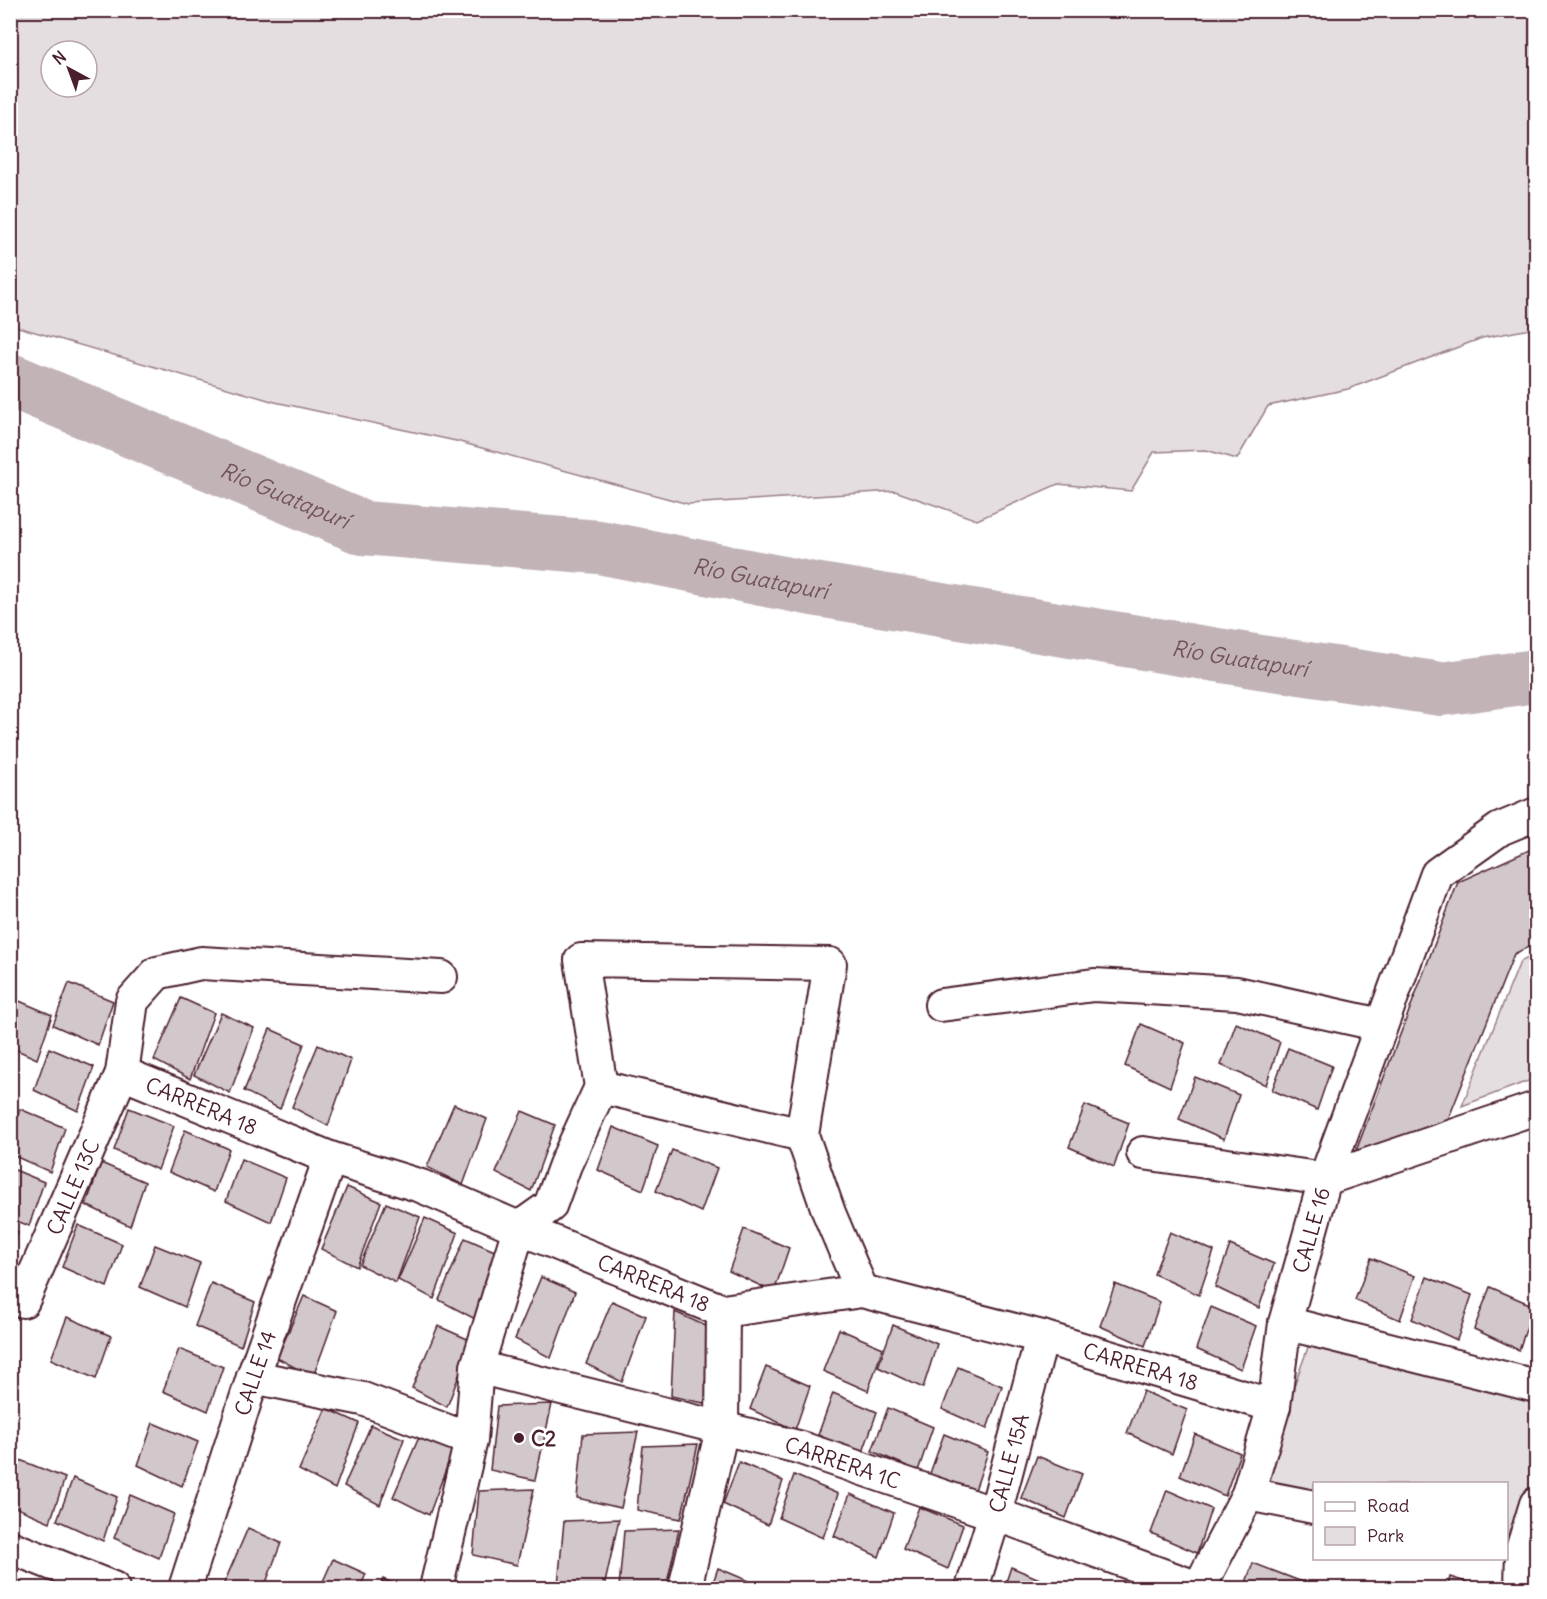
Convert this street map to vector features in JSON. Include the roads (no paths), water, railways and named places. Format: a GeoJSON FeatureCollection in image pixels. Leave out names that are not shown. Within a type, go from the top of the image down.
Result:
{"type":"FeatureCollection","features":[{"type":"Feature","properties":{"kind":"street","name":"CALLE 16"},"geometry":{"type":"LineString","coordinates":[[1198,1588],[1248,1494],[1274,1406],[1285,1323],[1325,1179],[1437,874],[1500,829],[1536,814]]}},
{"type":"Feature","properties":{"kind":"street"},"geometry":{"type":"LineString","coordinates":[[436,1588],[471,1440],[477,1367],[519,1228],[550,1206],[565,1165],[601,1086],[581,960],[830,964],[802,1135],[829,1214],[862,1291]]}},
{"type":"Feature","properties":{"kind":"street","name":"CALLE 13C"},"geometry":{"type":"LineString","coordinates":[[17,1299],[122,1072],[132,1001],[157,974],[201,963],[441,977]]}},
{"type":"Feature","properties":{"kind":"street"},"geometry":{"type":"LineString","coordinates":[[941,1005],[1094,985],[1237,993],[1381,1025]]}},
{"type":"Feature","properties":{"kind":"street","name":"CARRERA 18"},"geometry":{"type":"LineString","coordinates":[[122,1072],[330,1158],[421,1186],[723,1311],[862,1291],[1042,1337],[1274,1406]]}},
{"type":"Feature","properties":{"kind":"street"},"geometry":{"type":"LineString","coordinates":[[601,1086],[802,1135]]}},
{"type":"Feature","properties":{"kind":"street"},"geometry":{"type":"LineString","coordinates":[[1143,1154],[1325,1179],[1536,1108]]}},
{"type":"Feature","properties":{"kind":"street","name":"CALLE 14"},"geometry":{"type":"LineString","coordinates":[[185,1588],[253,1377],[330,1158]]}},
{"type":"Feature","properties":{"kind":"street"},"geometry":{"type":"LineString","coordinates":[[685,1588],[722,1429],[723,1311]]}},
{"type":"Feature","properties":{"kind":"street"},"geometry":{"type":"LineString","coordinates":[[1285,1323],[1536,1386]]}},
{"type":"Feature","properties":{"kind":"street","name":"CALLE 15A"},"geometry":{"type":"LineString","coordinates":[[972,1588],[995,1514],[1042,1337]]}},
{"type":"Feature","properties":{"kind":"street","name":"CARRERA 1C"},"geometry":{"type":"LineString","coordinates":[[477,1367],[798,1447],[995,1514],[1198,1588]]}},
{"type":"Feature","properties":{"kind":"street"},"geometry":{"type":"LineString","coordinates":[[253,1377],[363,1399],[471,1440]]}},
{"type":"Feature","properties":{"kind":"street"},"geometry":{"type":"LineString","coordinates":[[1248,1494],[1313,1507]]}},
{"type":"Feature","properties":{"kind":"street"},"geometry":{"type":"LineString","coordinates":[[1521,1588],[1514,1548],[1536,1504]]}},
{"type":"Feature","properties":{"kind":"street"},"geometry":{"type":"LineString","coordinates":[[10,1547],[113,1588]]}},
{"type":"Feature","properties":{"kind":"waterway","name":"Río Guatapurí"},"geometry":{"type":"LineString","coordinates":[[10,380],[363,528],[599,547],[813,589],[1441,689],[1536,676]]}},
{"type":"Feature","properties":{"kind":"place","name":"C2"},"geometry":{"type":"Point","coordinates":[519,1438]}}]}
